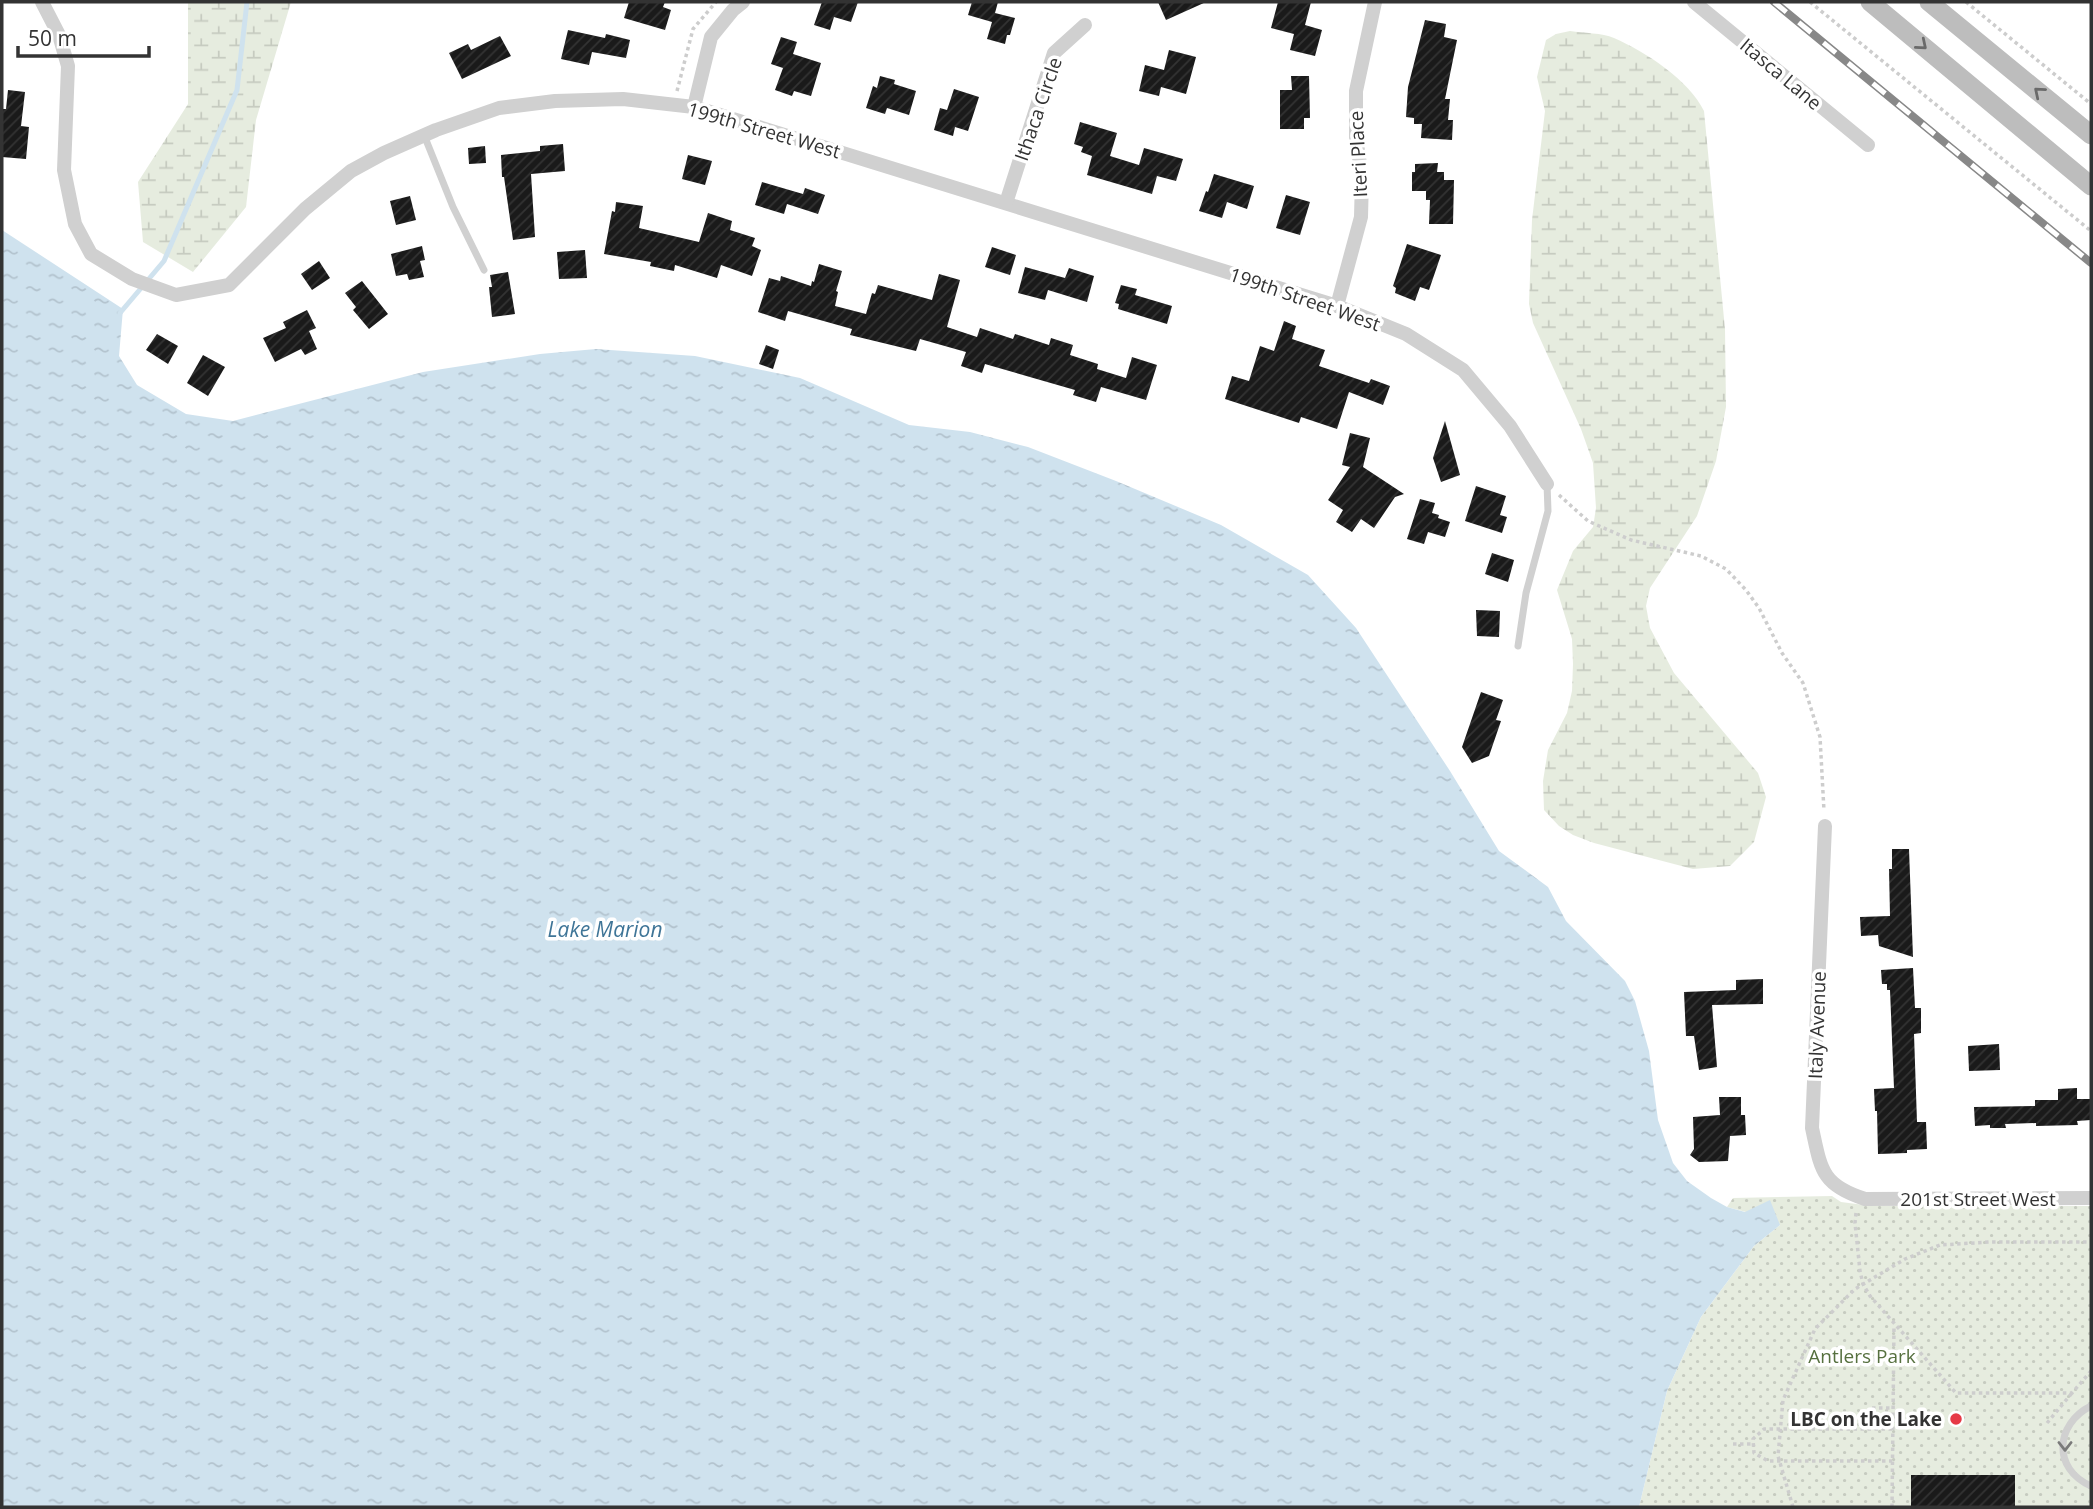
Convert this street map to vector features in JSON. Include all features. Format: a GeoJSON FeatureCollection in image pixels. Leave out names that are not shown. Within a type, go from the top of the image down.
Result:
{"type":"FeatureCollection","features":[{"type":"Feature","properties":{"kind":"main road"},"geometry":{"type":"LineString","coordinates":[[1870,2],[2091,186]]}},
{"type":"Feature","properties":{"kind":"main road"},"geometry":{"type":"LineString","coordinates":[[1929,2],[2091,135]]}},
{"type":"Feature","properties":{"kind":"street","name":"199th Street West"},"geometry":{"type":"LineString","coordinates":[[42,2],[59,35],[68,66],[64,170],[75,224],[91,254],[132,279],[176,295],[229,285],[305,209],[351,171],[424,135],[499,108],[555,101],[623,99],[694,107],[1337,306],[1406,334],[1463,370],[1510,426],[1547,484]]}},
{"type":"Feature","properties":{"kind":"street"},"geometry":{"type":"LineString","coordinates":[[694,107],[711,37],[743,2]]}},
{"type":"Feature","properties":{"kind":"street","name":"Iteri Place"},"geometry":{"type":"LineString","coordinates":[[1337,306],[1361,217],[1362,178],[1356,137],[1356,91],[1375,2]]}},
{"type":"Feature","properties":{"kind":"street","name":"Itasca Lane"},"geometry":{"type":"LineString","coordinates":[[1694,2],[1868,145]]}},
{"type":"Feature","properties":{"kind":"street","name":"Ithaca Circle"},"geometry":{"type":"LineString","coordinates":[[1006,203],[1054,53],[1085,25]]}},
{"type":"Feature","properties":{"kind":"street","name":"Italy Avenue"},"geometry":{"type":"LineString","coordinates":[[1825,826],[1812,1128],[1822,1170],[1843,1191],[1862,1198]]}},
{"type":"Feature","properties":{"kind":"street","name":"201st Street West"},"geometry":{"type":"LineString","coordinates":[[1862,1198],[2091,1198]]}},
{"type":"Feature","properties":{"kind":"lane"},"geometry":{"type":"LineString","coordinates":[[424,135],[453,207],[484,270]]}},
{"type":"Feature","properties":{"kind":"lane"},"geometry":{"type":"LineString","coordinates":[[1518,646],[1526,593],[1548,511],[1547,484]]}},
{"type":"Feature","properties":{"kind":"lane"},"geometry":{"type":"LineString","coordinates":[[2091,1406],[2078,1413],[2070,1423],[2064,1436],[2063,1449],[2073,1474],[2091,1486]]}},
{"type":"Feature","properties":{"kind":"path"},"geometry":{"type":"LineString","coordinates":[[1810,2],[2091,232]]}},
{"type":"Feature","properties":{"kind":"path"},"geometry":{"type":"LineString","coordinates":[[1966,2],[2091,104]]}},
{"type":"Feature","properties":{"kind":"path"},"geometry":{"type":"LineString","coordinates":[[1547,484],[1588,521],[1631,540],[1701,556],[1726,569],[1746,590],[1759,608],[1782,653],[1803,683],[1819,737],[1825,826]]}},
{"type":"Feature","properties":{"kind":"path"},"geometry":{"type":"LineString","coordinates":[[1862,1198],[1855,1223],[1863,1284],[1870,1296],[1956,1393],[2072,1393]]}},
{"type":"Feature","properties":{"kind":"path"},"geometry":{"type":"LineString","coordinates":[[1793,1507],[1778,1456],[1783,1400],[1815,1329],[1855,1289],[1905,1259],[1940,1245],[2091,1242]]}},
{"type":"Feature","properties":{"kind":"path"},"geometry":{"type":"LineString","coordinates":[[1892,1507],[1894,1324]]}},
{"type":"Feature","properties":{"kind":"path"},"geometry":{"type":"LineString","coordinates":[[1872,1360],[1894,1360]]}},
{"type":"Feature","properties":{"kind":"path"},"geometry":{"type":"LineString","coordinates":[[2047,1423],[2091,1371]]}},
{"type":"Feature","properties":{"kind":"path"},"geometry":{"type":"LineString","coordinates":[[1872,1408],[1892,1408]]}},
{"type":"Feature","properties":{"kind":"path"},"geometry":{"type":"LineString","coordinates":[[1892,1429],[1764,1429],[1753,1438],[1754,1453],[1768,1461],[1892,1461]]}},
{"type":"Feature","properties":{"kind":"path"},"geometry":{"type":"LineString","coordinates":[[1733,1444],[1753,1444]]}},
{"type":"Feature","properties":{"kind":"green space"},"geometry":{"type":"Polygon","coordinates":[[[188,2],[291,2],[256,120],[246,207],[193,272],[143,242],[138,182],[188,104],[188,2]]]}},
{"type":"Feature","properties":{"kind":"green space"},"geometry":{"type":"Polygon","coordinates":[[[1570,31],[1609,36],[1639,51],[1665,68],[1688,88],[1704,111],[1725,329],[1726,407],[1716,461],[1697,516],[1650,588],[1646,606],[1650,628],[1674,673],[1758,773],[1766,797],[1754,842],[1730,866],[1693,869],[1594,843],[1559,826],[1544,810],[1543,781],[1548,750],[1567,713],[1572,691],[1572,639],[1557,590],[1573,551],[1593,527],[1596,508],[1593,463],[1581,429],[1533,323],[1529,304],[1532,220],[1545,111],[1537,77],[1546,40],[1556,34],[1570,31]]]}},
{"type":"Feature","properties":{"kind":"green space","name":"Antlers Park"},"geometry":{"type":"Polygon","coordinates":[[[1832,1196],[1841,1202],[1872,1206],[2091,1206],[2091,1507],[1639,1507],[1667,1391],[1701,1317],[1754,1246],[1780,1225],[1727,1207],[1733,1198],[1832,1196]]]}},
{"type":"Feature","properties":{"kind":"water","name":"Lake Marion"},"geometry":{"type":"Polygon","coordinates":[[[2,230],[123,309],[119,356],[137,385],[186,414],[233,421],[423,372],[540,354],[596,349],[695,356],[800,378],[909,425],[970,432],[1028,447],[1221,525],[1308,575],[1356,628],[1499,851],[1548,887],[1566,921],[1625,981],[1635,1001],[1649,1051],[1658,1120],[1673,1163],[1687,1181],[1727,1207],[1745,1212],[1770,1200],[1780,1225],[1754,1246],[1701,1317],[1667,1391],[1639,1507],[2,1507],[2,230]]]}},
{"type":"Feature","properties":{"kind":"building"},"geometry":{"type":"Polygon","coordinates":[[[629,2],[665,2],[663,7],[671,10],[665,30],[624,18],[629,2]]]}},
{"type":"Feature","properties":{"kind":"building"},"geometry":{"type":"Polygon","coordinates":[[[822,2],[858,2],[851,22],[834,17],[830,30],[814,25],[822,2]]]}},
{"type":"Feature","properties":{"kind":"building"},"geometry":{"type":"Polygon","coordinates":[[[972,2],[998,2],[995,13],[1015,18],[1005,44],[987,39],[992,22],[968,15],[972,2]]]}},
{"type":"Feature","properties":{"kind":"building"},"geometry":{"type":"Polygon","coordinates":[[[1158,2],[1206,2],[1166,20],[1158,2]]]}},
{"type":"Feature","properties":{"kind":"building"},"geometry":{"type":"Polygon","coordinates":[[[1278,2],[1311,2],[1305,25],[1322,30],[1315,56],[1290,50],[1294,34],[1271,28],[1278,2]]]}},
{"type":"Feature","properties":{"kind":"building"},"geometry":{"type":"Polygon","coordinates":[[[1425,20],[1446,24],[1444,37],[1457,40],[1445,99],[1450,99],[1448,120],[1453,120],[1452,140],[1421,138],[1422,124],[1414,124],[1414,118],[1406,117],[1408,87],[1425,20]]]}},
{"type":"Feature","properties":{"kind":"building"},"geometry":{"type":"Polygon","coordinates":[[[568,30],[605,38],[606,34],[630,40],[626,58],[592,52],[589,65],[561,59],[568,30]]]}},
{"type":"Feature","properties":{"kind":"building"},"geometry":{"type":"Polygon","coordinates":[[[500,36],[511,56],[462,79],[449,53],[468,44],[471,50],[500,36]]]}},
{"type":"Feature","properties":{"kind":"building"},"geometry":{"type":"Polygon","coordinates":[[[781,37],[797,42],[793,54],[821,63],[811,96],[794,91],[792,96],[775,90],[783,68],[771,64],[781,37]]]}},
{"type":"Feature","properties":{"kind":"building"},"geometry":{"type":"Polygon","coordinates":[[[1169,50],[1196,57],[1186,94],[1161,87],[1159,96],[1139,91],[1145,65],[1164,70],[1169,50]]]}},
{"type":"Feature","properties":{"kind":"building"},"geometry":{"type":"Polygon","coordinates":[[[880,76],[916,91],[909,115],[887,108],[885,114],[866,108],[873,86],[877,88],[880,76]]]}},
{"type":"Feature","properties":{"kind":"building"},"geometry":{"type":"Polygon","coordinates":[[[1291,76],[1309,76],[1310,118],[1304,118],[1304,129],[1280,129],[1280,90],[1292,90],[1291,76]]]}},
{"type":"Feature","properties":{"kind":"building"},"geometry":{"type":"Polygon","coordinates":[[[954,89],[979,97],[968,131],[955,127],[953,136],[934,130],[940,108],[947,110],[954,89]]]}},
{"type":"Feature","properties":{"kind":"building"},"geometry":{"type":"Polygon","coordinates":[[[8,90],[25,92],[21,126],[29,127],[26,159],[2,157],[2,109],[6,109],[8,90]]]}},
{"type":"Feature","properties":{"kind":"building"},"geometry":{"type":"Polygon","coordinates":[[[1080,122],[1117,133],[1110,156],[1139,165],[1144,148],[1183,159],[1176,181],[1157,176],[1152,194],[1087,175],[1092,156],[1081,152],[1083,147],[1074,144],[1080,122]]]}},
{"type":"Feature","properties":{"kind":"building"},"geometry":{"type":"Polygon","coordinates":[[[563,144],[565,171],[531,174],[535,237],[513,240],[501,155],[540,151],[540,146],[563,144]]]}},
{"type":"Feature","properties":{"kind":"building"},"geometry":{"type":"Polygon","coordinates":[[[485,146],[486,163],[469,164],[468,148],[485,146]]]}},
{"type":"Feature","properties":{"kind":"building"},"geometry":{"type":"Polygon","coordinates":[[[688,155],[712,161],[705,185],[682,179],[688,155]]]}},
{"type":"Feature","properties":{"kind":"building"},"geometry":{"type":"Polygon","coordinates":[[[1438,163],[1437,172],[1444,172],[1444,180],[1454,180],[1453,224],[1429,224],[1430,200],[1426,200],[1426,191],[1412,191],[1415,164],[1438,163]]]}},
{"type":"Feature","properties":{"kind":"building"},"geometry":{"type":"Polygon","coordinates":[[[1214,174],[1254,186],[1247,209],[1227,202],[1222,218],[1199,211],[1214,174]]]}},
{"type":"Feature","properties":{"kind":"building"},"geometry":{"type":"Polygon","coordinates":[[[762,182],[803,194],[805,188],[825,195],[818,214],[787,204],[784,214],[755,205],[762,182]]]}},
{"type":"Feature","properties":{"kind":"building"},"geometry":{"type":"Polygon","coordinates":[[[1286,195],[1310,202],[1300,235],[1276,228],[1286,195]]]}},
{"type":"Feature","properties":{"kind":"building"},"geometry":{"type":"Polygon","coordinates":[[[410,196],[416,220],[396,225],[390,201],[410,196]]]}},
{"type":"Feature","properties":{"kind":"building"},"geometry":{"type":"Polygon","coordinates":[[[616,202],[643,206],[639,228],[699,242],[708,213],[732,221],[730,230],[755,238],[752,246],[761,250],[752,276],[721,265],[717,278],[675,265],[674,271],[650,266],[651,262],[604,254],[616,202]]]}},
{"type":"Feature","properties":{"kind":"building"},"geometry":{"type":"Polygon","coordinates":[[[1407,244],[1441,255],[1429,290],[1420,287],[1415,301],[1395,293],[1396,288],[1393,286],[1407,244]]]}},
{"type":"Feature","properties":{"kind":"building"},"geometry":{"type":"Polygon","coordinates":[[[422,246],[425,260],[420,261],[424,277],[409,280],[407,274],[396,276],[391,254],[422,246]]]}},
{"type":"Feature","properties":{"kind":"building"},"geometry":{"type":"Polygon","coordinates":[[[992,247],[1016,255],[1010,275],[985,267],[992,247]]]}},
{"type":"Feature","properties":{"kind":"building"},"geometry":{"type":"Polygon","coordinates":[[[585,250],[587,278],[559,279],[557,252],[585,250]]]}},
{"type":"Feature","properties":{"kind":"building"},"geometry":{"type":"Polygon","coordinates":[[[319,261],[330,278],[312,290],[301,274],[319,261]]]}},
{"type":"Feature","properties":{"kind":"building"},"geometry":{"type":"Polygon","coordinates":[[[819,264],[842,271],[835,306],[866,314],[872,293],[875,294],[878,285],[932,300],[939,274],[960,280],[947,327],[977,337],[980,328],[1013,339],[1015,334],[1049,345],[1051,338],[1073,345],[1070,355],[1098,364],[1097,369],[1126,378],[1132,357],[1157,365],[1146,400],[1101,387],[1096,402],[1073,395],[1075,390],[985,364],[982,373],[961,366],[966,352],[920,339],[916,351],[850,335],[852,329],[788,311],[785,321],[758,312],[769,278],[780,281],[781,276],[811,286],[819,264]]]}},
{"type":"Feature","properties":{"kind":"building"},"geometry":{"type":"Polygon","coordinates":[[[1025,267],[1065,278],[1069,268],[1094,276],[1087,302],[1048,290],[1045,300],[1018,293],[1025,267]]]}},
{"type":"Feature","properties":{"kind":"building"},"geometry":{"type":"Polygon","coordinates":[[[508,272],[515,314],[492,317],[490,275],[508,272]]]}},
{"type":"Feature","properties":{"kind":"building"},"geometry":{"type":"Polygon","coordinates":[[[362,281],[388,314],[369,329],[353,310],[356,307],[345,293],[362,281]]]}},
{"type":"Feature","properties":{"kind":"building"},"geometry":{"type":"Polygon","coordinates":[[[1121,285],[1137,289],[1135,295],[1172,306],[1167,324],[1118,309],[1119,304],[1115,303],[1121,285]]]}},
{"type":"Feature","properties":{"kind":"building"},"geometry":{"type":"Polygon","coordinates":[[[307,310],[316,328],[309,331],[317,349],[305,355],[301,349],[275,362],[263,338],[286,328],[283,322],[307,310]]]}},
{"type":"Feature","properties":{"kind":"building"},"geometry":{"type":"Polygon","coordinates":[[[1284,321],[1296,326],[1292,339],[1325,350],[1319,366],[1369,383],[1371,379],[1390,386],[1383,405],[1349,392],[1337,429],[1301,417],[1299,423],[1225,399],[1232,376],[1249,381],[1260,346],[1274,351],[1284,321]]]}},
{"type":"Feature","properties":{"kind":"building"},"geometry":{"type":"Polygon","coordinates":[[[157,334],[178,346],[168,364],[146,350],[157,334]]]}},
{"type":"Feature","properties":{"kind":"building"},"geometry":{"type":"Polygon","coordinates":[[[766,345],[779,350],[773,369],[759,364],[766,345]]]}},
{"type":"Feature","properties":{"kind":"building"},"geometry":{"type":"Polygon","coordinates":[[[203,355],[225,367],[208,396],[187,383],[203,355]]]}},
{"type":"Feature","properties":{"kind":"building"},"geometry":{"type":"Polygon","coordinates":[[[1445,421],[1460,475],[1441,482],[1433,458],[1445,421]]]}},
{"type":"Feature","properties":{"kind":"building"},"geometry":{"type":"Polygon","coordinates":[[[1350,433],[1370,438],[1363,467],[1404,494],[1395,497],[1374,528],[1361,519],[1352,532],[1336,522],[1343,510],[1328,500],[1350,467],[1342,465],[1350,433]]]}},
{"type":"Feature","properties":{"kind":"building"},"geometry":{"type":"Polygon","coordinates":[[[1476,486],[1506,496],[1500,515],[1507,517],[1502,533],[1465,521],[1476,486]]]}},
{"type":"Feature","properties":{"kind":"building"},"geometry":{"type":"Polygon","coordinates":[[[1420,499],[1435,503],[1432,513],[1450,522],[1445,537],[1428,532],[1424,544],[1407,539],[1420,499]]]}},
{"type":"Feature","properties":{"kind":"building"},"geometry":{"type":"Polygon","coordinates":[[[1492,553],[1514,560],[1508,582],[1485,574],[1492,553]]]}},
{"type":"Feature","properties":{"kind":"building"},"geometry":{"type":"Polygon","coordinates":[[[1476,610],[1500,611],[1499,637],[1477,636],[1476,610]]]}},
{"type":"Feature","properties":{"kind":"building"},"geometry":{"type":"Polygon","coordinates":[[[1481,692],[1503,700],[1496,720],[1501,721],[1489,756],[1472,763],[1462,747],[1481,692]]]}},
{"type":"Feature","properties":{"kind":"building"},"geometry":{"type":"Polygon","coordinates":[[[1892,849],[1909,849],[1913,957],[1879,946],[1878,935],[1861,936],[1860,917],[1890,916],[1889,869],[1892,869],[1892,849]]]}},
{"type":"Feature","properties":{"kind":"building"},"geometry":{"type":"Polygon","coordinates":[[[1913,968],[1915,1008],[1921,1008],[1921,1033],[1914,1034],[1917,1122],[1926,1122],[1927,1149],[1878,1154],[1874,1089],[1894,1088],[1890,990],[1887,990],[1887,984],[1882,984],[1881,970],[1913,968]]]}},
{"type":"Feature","properties":{"kind":"building"},"geometry":{"type":"Polygon","coordinates":[[[1763,979],[1763,1004],[1712,1005],[1717,1067],[1699,1070],[1694,1036],[1686,1036],[1684,992],[1736,990],[1736,980],[1763,979]]]}},
{"type":"Feature","properties":{"kind":"building"},"geometry":{"type":"Polygon","coordinates":[[[1999,1044],[2000,1070],[1969,1071],[1968,1046],[1999,1044]]]}},
{"type":"Feature","properties":{"kind":"building"},"geometry":{"type":"Polygon","coordinates":[[[2077,1088],[2077,1099],[2091,1099],[2091,1120],[2077,1121],[2078,1125],[2036,1126],[2036,1123],[2005,1124],[2006,1128],[1975,1126],[1974,1107],[2035,1106],[2035,1100],[2058,1100],[2058,1089],[2077,1088]]]}},
{"type":"Feature","properties":{"kind":"building"},"geometry":{"type":"Polygon","coordinates":[[[1719,1097],[1741,1097],[1741,1115],[1745,1115],[1746,1135],[1730,1136],[1728,1161],[1699,1162],[1690,1155],[1694,1149],[1693,1117],[1720,1115],[1719,1097]]]}},
{"type":"Feature","properties":{"kind":"building"},"geometry":{"type":"Polygon","coordinates":[[[1911,1475],[2015,1475],[2015,1507],[1911,1507],[1911,1475]]]}},
{"type":"Feature","properties":{"kind":"waterway"},"geometry":{"type":"LineString","coordinates":[[120,313],[164,261],[237,90],[247,2]]}},
{"type":"Feature","properties":{"kind":"railway"},"geometry":{"type":"LineString","coordinates":[[1774,2],[2091,263]]}},
{"type":"Feature","properties":{"kind":"place","name":"LBC on the Lake"},"geometry":{"type":"Point","coordinates":[1956,1419]}}]}
